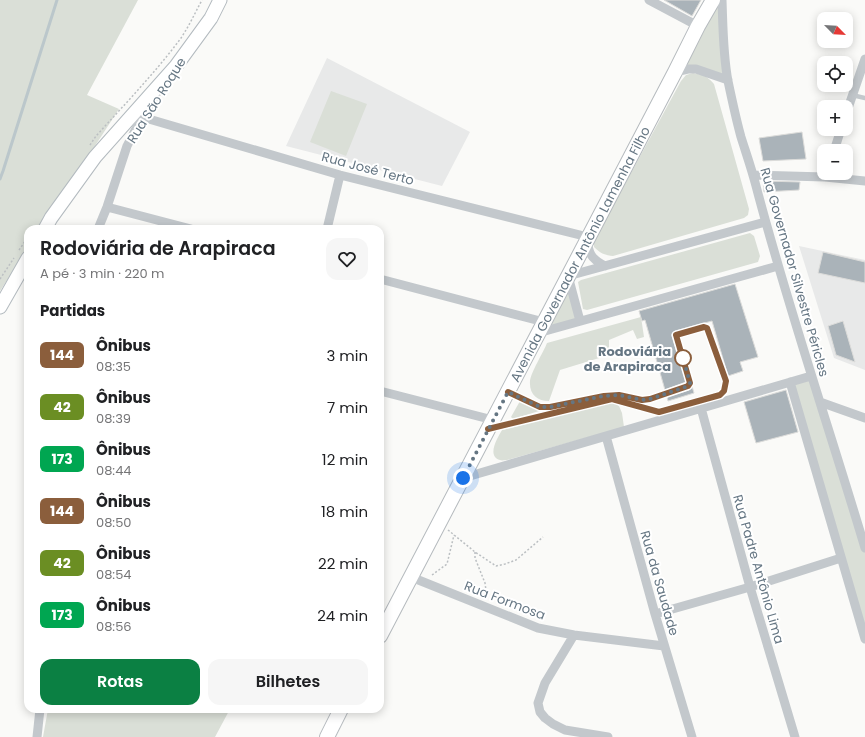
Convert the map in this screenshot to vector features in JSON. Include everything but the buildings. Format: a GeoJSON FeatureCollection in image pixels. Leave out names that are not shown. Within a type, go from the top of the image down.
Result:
{"type":"FeatureCollection","features":[{"type":"Feature","properties":{"kind":"main road","name":"Rua São Roque"},"geometry":{"type":"LineString","coordinates":[[176,66],[211,18],[220,0]]}},
{"type":"Feature","properties":{"kind":"main road","name":"Avenida Governador Antônio Lamenha Filho"},"geometry":{"type":"LineString","coordinates":[[384,630],[416,580],[439,522],[713,0]]}},
{"type":"Feature","properties":{"kind":"main road"},"geometry":{"type":"LineString","coordinates":[[47,225],[95,157],[176,66]]}},
{"type":"Feature","properties":{"kind":"main road"},"geometry":{"type":"LineString","coordinates":[[0,307],[24,265]]}},
{"type":"Feature","properties":{"kind":"main road"},"geometry":{"type":"LineString","coordinates":[[327,737],[340,713]]}},
{"type":"Feature","properties":{"kind":"street"},"geometry":{"type":"LineString","coordinates":[[649,0],[698,26]]}},
{"type":"Feature","properties":{"kind":"street","name":"Rua Governador Silvestre Péricles"},"geometry":{"type":"LineString","coordinates":[[722,0],[723,40],[728,80],[741,136],[811,376],[862,530],[865,548]]}},
{"type":"Feature","properties":{"kind":"street"},"geometry":{"type":"LineString","coordinates":[[850,100],[865,59]]}},
{"type":"Feature","properties":{"kind":"street","name":"Rua São Roque"},"geometry":{"type":"LineString","coordinates":[[100,225],[127,146],[142,117],[176,66]]}},
{"type":"Feature","properties":{"kind":"street"},"geometry":{"type":"LineString","coordinates":[[675,72],[688,68],[696,69],[728,80]]}},
{"type":"Feature","properties":{"kind":"street","name":"Rua José Terto"},"geometry":{"type":"LineString","coordinates":[[142,117],[340,175],[588,237]]}},
{"type":"Feature","properties":{"kind":"street"},"geometry":{"type":"LineString","coordinates":[[328,225],[340,175]]}},
{"type":"Feature","properties":{"kind":"street"},"geometry":{"type":"LineString","coordinates":[[753,175],[817,175]]}},
{"type":"Feature","properties":{"kind":"street"},"geometry":{"type":"LineString","coordinates":[[853,179],[865,181]]}},
{"type":"Feature","properties":{"kind":"street"},"geometry":{"type":"LineString","coordinates":[[107,207],[175,225]]}},
{"type":"Feature","properties":{"kind":"street"},"geometry":{"type":"LineString","coordinates":[[580,321],[568,276],[765,222]]}},
{"type":"Feature","properties":{"kind":"street"},"geometry":{"type":"LineString","coordinates":[[588,237],[589,253],[593,258],[605,266]]}},
{"type":"Feature","properties":{"kind":"street"},"geometry":{"type":"LineString","coordinates":[[384,280],[541,327],[580,321],[778,266]]}},
{"type":"Feature","properties":{"kind":"street"},"geometry":{"type":"LineString","coordinates":[[463,478],[811,376]]}},
{"type":"Feature","properties":{"kind":"street"},"geometry":{"type":"LineString","coordinates":[[790,382],[865,640]]}},
{"type":"Feature","properties":{"kind":"street"},"geometry":{"type":"LineString","coordinates":[[384,392],[491,425]]}},
{"type":"Feature","properties":{"kind":"street"},"geometry":{"type":"LineString","coordinates":[[820,402],[865,418]]}},
{"type":"Feature","properties":{"kind":"street","name":"Rua Padre Antônio Lima"},"geometry":{"type":"LineString","coordinates":[[702,408],[750,587],[795,737]]}},
{"type":"Feature","properties":{"kind":"street","name":"Rua da Saudade"},"geometry":{"type":"LineString","coordinates":[[606,436],[654,614],[692,737]]}},
{"type":"Feature","properties":{"kind":"street"},"geometry":{"type":"LineString","coordinates":[[654,614],[750,587],[841,558]]}},
{"type":"Feature","properties":{"kind":"street","name":"Rua Formosa"},"geometry":{"type":"LineString","coordinates":[[416,580],[538,628],[574,635],[664,646]]}},
{"type":"Feature","properties":{"kind":"street"},"geometry":{"type":"LineString","coordinates":[[574,635],[545,683],[538,703],[540,712],[553,724],[565,730],[608,737]]}},
{"type":"Feature","properties":{"kind":"street"},"geometry":{"type":"LineString","coordinates":[[37,737],[40,713]]}},
{"type":"Feature","properties":{"kind":"lane"},"geometry":{"type":"LineString","coordinates":[[852,95],[865,98]]}},
{"type":"Feature","properties":{"kind":"lane"},"geometry":{"type":"LineString","coordinates":[[491,425],[612,399],[659,412],[720,395],[724,391],[726,381],[707,328],[704,327],[676,335],[690,383],[688,386],[650,399],[642,400],[619,395],[604,396],[550,407],[540,407],[508,392]]}},
{"type":"Feature","properties":{"kind":"path"},"geometry":{"type":"LineString","coordinates":[[439,522],[454,536],[496,566],[516,560],[543,537]]}},
{"type":"Feature","properties":{"kind":"path"},"geometry":{"type":"LineString","coordinates":[[416,580],[446,564],[454,536]]}},
{"type":"Feature","properties":{"kind":"path"},"geometry":{"type":"LineString","coordinates":[[475,552],[485,583],[488,608]]}},
{"type":"Feature","properties":{"kind":"shaded area"},"geometry":{"type":"Polygon","coordinates":[[[0,0],[138,0],[87,95],[119,109],[44,225],[24,225],[24,254],[0,291],[0,0]]]}},
{"type":"Feature","properties":{"kind":"shaded area"},"geometry":{"type":"Polygon","coordinates":[[[722,0],[728,80],[696,69],[675,72],[698,26],[722,0]]]}},
{"type":"Feature","properties":{"kind":"shaded area"},"geometry":{"type":"Polygon","coordinates":[[[327,58],[470,132],[442,186],[286,146],[327,58]]]}},
{"type":"Feature","properties":{"kind":"shaded area"},"geometry":{"type":"Polygon","coordinates":[[[693,73],[705,76],[714,84],[749,209],[748,215],[744,218],[613,256],[598,251],[594,247],[594,241],[681,81],[686,75],[693,73]]]}},
{"type":"Feature","properties":{"kind":"shaded area"},"geometry":{"type":"Polygon","coordinates":[[[331,91],[367,104],[346,156],[310,142],[331,91]]]}},
{"type":"Feature","properties":{"kind":"shaded area"},"geometry":{"type":"Polygon","coordinates":[[[750,233],[754,236],[760,256],[758,262],[587,310],[583,309],[578,282],[581,280],[750,233]]]}},
{"type":"Feature","properties":{"kind":"shaded area"},"geometry":{"type":"Polygon","coordinates":[[[799,246],[865,260],[865,370],[834,358],[799,246]]]}},
{"type":"Feature","properties":{"kind":"shaded area"},"geometry":{"type":"Polygon","coordinates":[[[568,276],[580,321],[538,333],[568,276]]]}},
{"type":"Feature","properties":{"kind":"shaded area"},"geometry":{"type":"Polygon","coordinates":[[[641,317],[644,337],[637,339],[633,330],[609,340],[609,355],[560,370],[549,401],[541,400],[532,393],[530,386],[531,377],[547,343],[641,317]]]}},
{"type":"Feature","properties":{"kind":"shaded area"},"geometry":{"type":"Polygon","coordinates":[[[811,376],[865,548],[865,639],[790,382],[811,376]]]}},
{"type":"Feature","properties":{"kind":"shaded area"},"geometry":{"type":"Polygon","coordinates":[[[520,401],[538,408],[539,411],[513,419],[511,417],[520,401]]]}},
{"type":"Feature","properties":{"kind":"shaded area"},"geometry":{"type":"Polygon","coordinates":[[[612,402],[619,406],[622,413],[624,427],[507,460],[500,460],[494,455],[494,446],[502,430],[612,402]]]}},
{"type":"Feature","properties":{"kind":"shaded area"},"geometry":{"type":"Polygon","coordinates":[[[47,713],[228,713],[215,737],[43,737],[47,713]]]}},
{"type":"Feature","properties":{"kind":"waterway"},"geometry":{"type":"LineString","coordinates":[[0,179],[57,0]]}},
{"type":"Feature","properties":{"kind":"bus line","name":"144"},"geometry":{"type":"LineString","coordinates":[[488,429],[612,399],[659,412],[720,395],[724,391],[726,381],[707,328],[704,327],[676,335],[690,383],[688,386],[650,399],[642,400],[619,395],[604,396],[550,407],[540,407],[508,392]]}},
{"type":"Feature","properties":{"kind":"place","name":"Rodoviária de Arapiraca"},"geometry":{"type":"Point","coordinates":[683,358]}},
{"type":"Feature","properties":{"kind":"route"},"geometry":{"type":"LineString","coordinates":[[463,478],[508,392],[540,407],[550,407],[604,396],[619,395],[642,400],[650,399],[688,386],[690,383],[683,358]]}}]}
